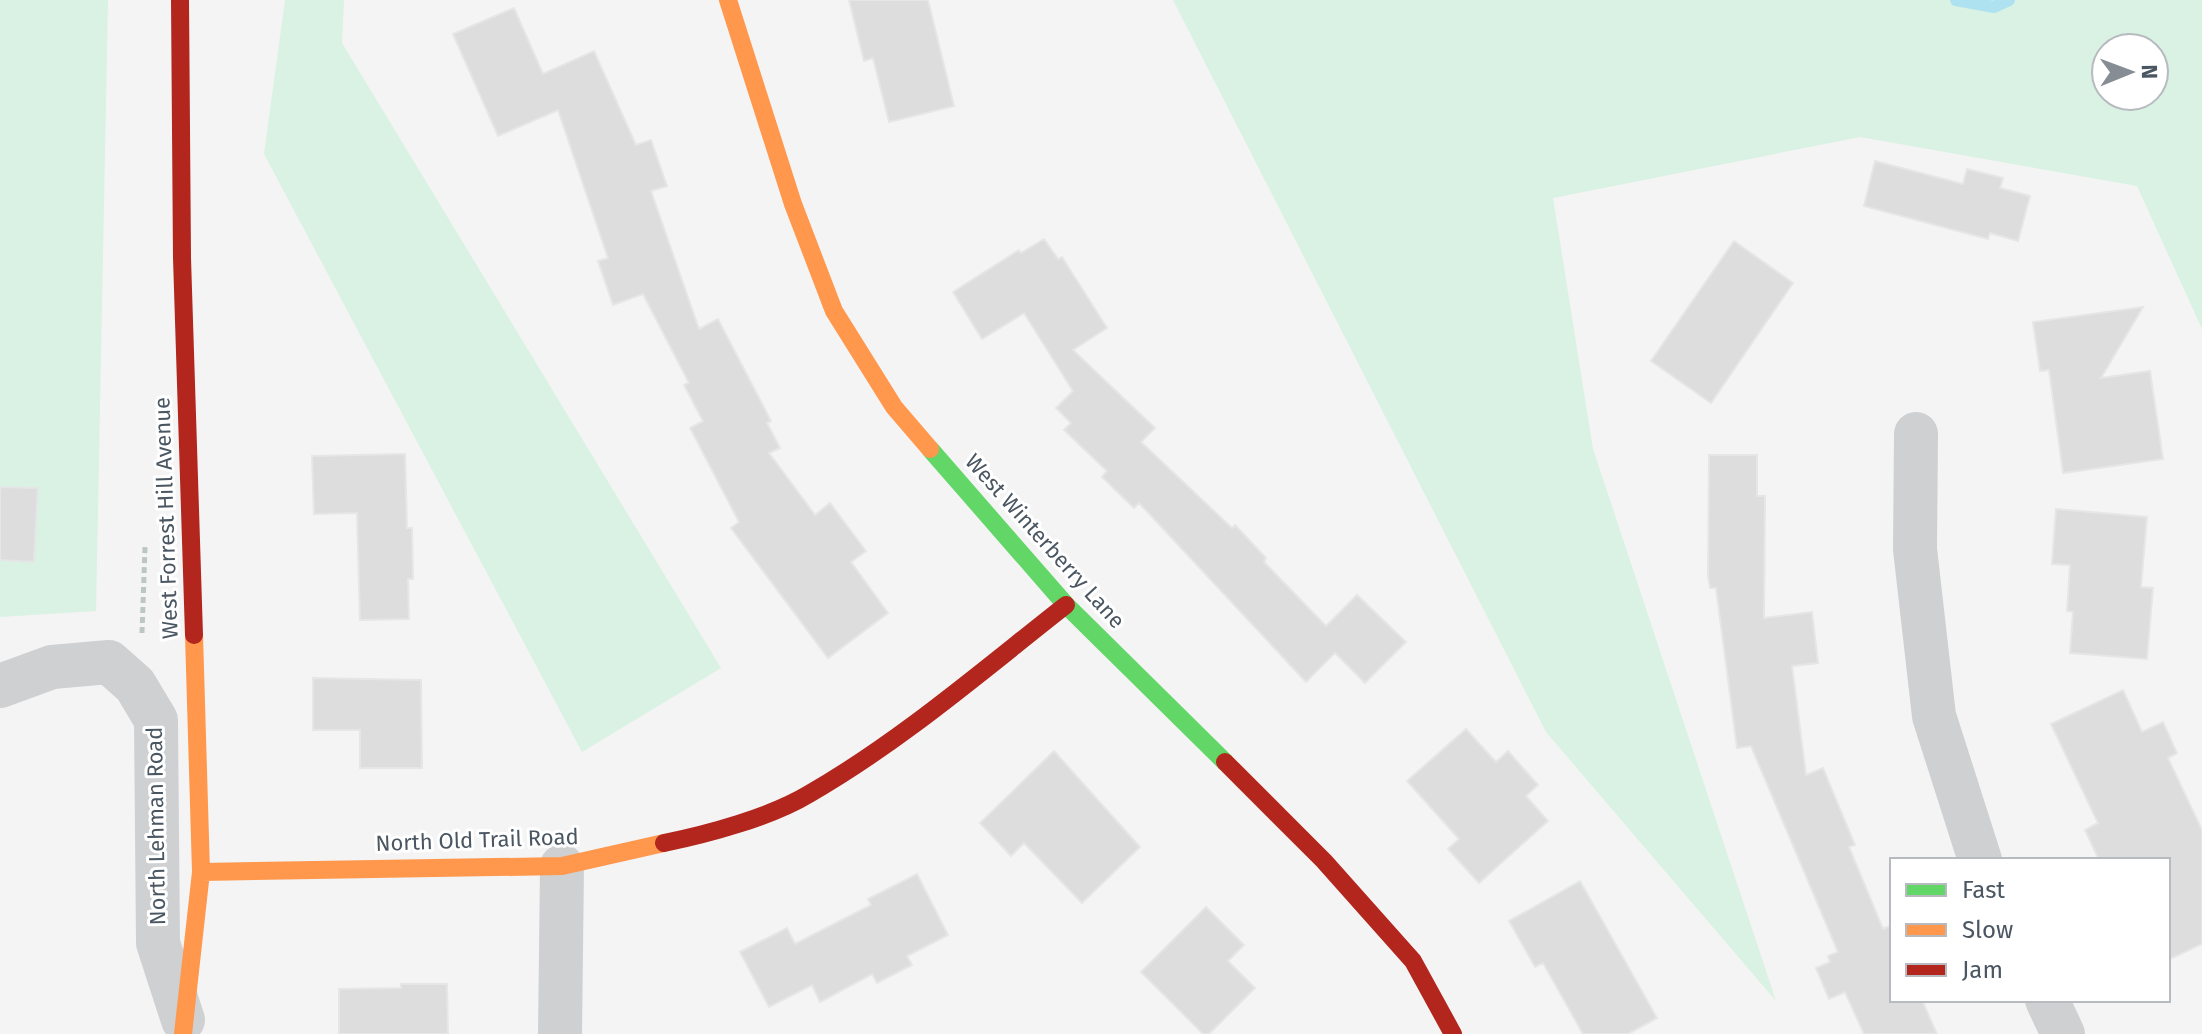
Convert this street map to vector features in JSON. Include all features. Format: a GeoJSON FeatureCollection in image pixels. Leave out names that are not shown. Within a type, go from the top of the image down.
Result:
{"type":"FeatureCollection","features":[{"type":"Feature","properties":{"kind":"street","name":"West Forrest Hill Avenue"},"geometry":{"type":"LineString","coordinates":[[180,0],[182,258],[201,872],[183,1027]]}},
{"type":"Feature","properties":{"kind":"street","name":"West Winterberry Lane"},"geometry":{"type":"LineString","coordinates":[[728,0],[793,204],[834,311],[894,407],[1066,605],[1324,861],[1413,961],[1453,1034]]}},
{"type":"Feature","properties":{"kind":"street"},"geometry":{"type":"LineString","coordinates":[[1916,434],[1915,549],[1934,716],[1979,858]]}},
{"type":"Feature","properties":{"kind":"street","name":"North Old Trail Road"},"geometry":{"type":"LineString","coordinates":[[201,872],[562,866],[710,833],[807,796],[916,722],[1066,605]]}},
{"type":"Feature","properties":{"kind":"street","name":"North Lehman Road"},"geometry":{"type":"LineString","coordinates":[[0,686],[52,667],[109,662],[135,685],[156,720],[158,943],[183,1027]]}},
{"type":"Feature","properties":{"kind":"street"},"geometry":{"type":"LineString","coordinates":[[560,1034],[562,866]]}},
{"type":"Feature","properties":{"kind":"street"},"geometry":{"type":"LineString","coordinates":[[2048,1002],[2063,1034]]}},
{"type":"Feature","properties":{"kind":"green space"},"geometry":{"type":"Polygon","coordinates":[[[0,0],[108,0],[96,611],[0,617],[0,0]]]}},
{"type":"Feature","properties":{"kind":"green space"},"geometry":{"type":"Polygon","coordinates":[[[285,0],[344,0],[342,43],[721,668],[582,752],[264,154],[285,0]]]}},
{"type":"Feature","properties":{"kind":"green space"},"geometry":{"type":"Polygon","coordinates":[[[1173,0],[2202,0],[2202,329],[2137,186],[1860,137],[1553,198],[1593,449],[1776,1001],[1546,732],[1173,0]]]}},
{"type":"Feature","properties":{"kind":"building"},"geometry":{"type":"Polygon","coordinates":[[[849,0],[928,0],[954,106],[889,122],[873,58],[864,61],[849,0]]]}},
{"type":"Feature","properties":{"kind":"building"},"geometry":{"type":"Polygon","coordinates":[[[514,8],[543,74],[594,51],[636,145],[651,140],[667,186],[651,191],[699,329],[718,319],[771,421],[767,423],[780,448],[769,453],[815,515],[830,503],[866,551],[851,562],[888,613],[828,658],[731,528],[739,522],[690,428],[703,421],[684,385],[689,383],[643,294],[613,305],[598,261],[608,258],[558,110],[498,136],[453,34],[514,8]]]}},
{"type":"Feature","properties":{"kind":"building"},"geometry":{"type":"Polygon","coordinates":[[[1875,161],[1963,184],[1967,169],[2003,178],[2000,188],[2030,196],[2018,241],[1990,233],[1988,239],[1864,206],[1875,161]]]}},
{"type":"Feature","properties":{"kind":"building"},"geometry":{"type":"Polygon","coordinates":[[[1044,239],[1058,259],[1062,257],[1107,328],[1073,350],[1155,428],[1141,442],[1232,528],[1235,525],[1266,558],[1264,562],[1326,626],[1357,595],[1406,642],[1365,683],[1335,653],[1306,682],[1139,503],[1134,508],[1102,477],[1107,471],[1064,430],[1071,423],[1056,408],[1073,391],[1024,313],[982,339],[953,292],[1019,250],[1021,253],[1044,239]]]}},
{"type":"Feature","properties":{"kind":"building"},"geometry":{"type":"Polygon","coordinates":[[[1734,241],[1793,283],[1711,403],[1651,361],[1734,241]]]}},
{"type":"Feature","properties":{"kind":"building"},"geometry":{"type":"Polygon","coordinates":[[[2143,307],[2101,378],[2150,371],[2163,459],[2063,473],[2049,370],[2040,371],[2033,322],[2143,307]]]}},
{"type":"Feature","properties":{"kind":"building"},"geometry":{"type":"Polygon","coordinates":[[[405,454],[407,528],[412,528],[413,579],[408,579],[409,619],[360,620],[357,513],[314,514],[312,456],[405,454]]]}},
{"type":"Feature","properties":{"kind":"building"},"geometry":{"type":"Polygon","coordinates":[[[1709,455],[1757,455],[1757,496],[1765,496],[1764,618],[1812,612],[1818,663],[1792,666],[1806,775],[1823,768],[1855,845],[1849,847],[1883,929],[1890,926],[1890,1002],[1923,1002],[1937,1034],[1864,1034],[1845,992],[1829,999],[1816,968],[1830,962],[1828,956],[1838,952],[1751,746],[1737,748],[1716,588],[1710,588],[1709,455]]]}},
{"type":"Feature","properties":{"kind":"building"},"geometry":{"type":"Polygon","coordinates":[[[0,487],[38,488],[34,562],[0,560],[0,487]]]}},
{"type":"Feature","properties":{"kind":"building"},"geometry":{"type":"Polygon","coordinates":[[[2056,509],[2147,517],[2141,587],[2153,588],[2147,659],[2070,653],[2073,612],[2067,611],[2070,565],[2052,564],[2056,509]]]}},
{"type":"Feature","properties":{"kind":"building"},"geometry":{"type":"Polygon","coordinates":[[[313,678],[421,680],[422,768],[360,768],[360,730],[313,730],[313,678]]]}},
{"type":"Feature","properties":{"kind":"building"},"geometry":{"type":"Polygon","coordinates":[[[2123,690],[2142,732],[2163,722],[2177,753],[2168,758],[2202,830],[2202,944],[2170,959],[2170,858],[2098,858],[2085,830],[2098,823],[2051,724],[2123,690]]]}},
{"type":"Feature","properties":{"kind":"building"},"geometry":{"type":"Polygon","coordinates":[[[1466,729],[1496,762],[1508,751],[1538,785],[1526,796],[1548,821],[1479,883],[1448,849],[1459,839],[1407,781],[1466,729]]]}},
{"type":"Feature","properties":{"kind":"building"},"geometry":{"type":"Polygon","coordinates":[[[1054,751],[1140,847],[1082,903],[1024,843],[1011,856],[980,823],[1054,751]]]}},
{"type":"Feature","properties":{"kind":"building"},"geometry":{"type":"Polygon","coordinates":[[[917,874],[948,935],[907,956],[912,965],[877,983],[872,974],[820,1002],[812,985],[769,1007],[740,952],[787,928],[795,944],[871,905],[868,899],[917,874]]]}},
{"type":"Feature","properties":{"kind":"building"},"geometry":{"type":"Polygon","coordinates":[[[1580,881],[1657,1018],[1628,1034],[1583,1034],[1543,963],[1535,967],[1509,921],[1580,881]]]}},
{"type":"Feature","properties":{"kind":"building"},"geometry":{"type":"Polygon","coordinates":[[[1206,907],[1244,945],[1228,961],[1255,988],[1209,1034],[1203,1034],[1141,972],[1206,907]]]}},
{"type":"Feature","properties":{"kind":"building"},"geometry":{"type":"Polygon","coordinates":[[[401,984],[447,984],[448,1034],[339,1034],[339,989],[401,988],[401,984]]]}},
{"type":"Feature","properties":{"kind":"waterway"},"geometry":{"type":"LineString","coordinates":[[1956,0],[1994,7],[2009,0]]}},
{"type":"Feature","properties":{"kind":"traffic: fast"},"geometry":{"type":"LineString","coordinates":[[930,449],[1066,605],[1225,762]]}},
{"type":"Feature","properties":{"kind":"traffic: slow"},"geometry":{"type":"LineString","coordinates":[[728,0],[793,204],[834,311],[894,407],[930,449]]}},
{"type":"Feature","properties":{"kind":"traffic: slow"},"geometry":{"type":"LineString","coordinates":[[183,1034],[201,872],[194,635]]}},
{"type":"Feature","properties":{"kind":"traffic: slow"},"geometry":{"type":"LineString","coordinates":[[201,872],[562,866],[664,843]]}},
{"type":"Feature","properties":{"kind":"traffic: jam"},"geometry":{"type":"LineString","coordinates":[[180,0],[182,258],[194,635]]}},
{"type":"Feature","properties":{"kind":"traffic: jam"},"geometry":{"type":"LineString","coordinates":[[664,843],[758,817],[809,794],[909,728],[1066,605]]}},
{"type":"Feature","properties":{"kind":"traffic: jam"},"geometry":{"type":"LineString","coordinates":[[1225,762],[1324,861],[1413,961],[1453,1034]]}}]}
